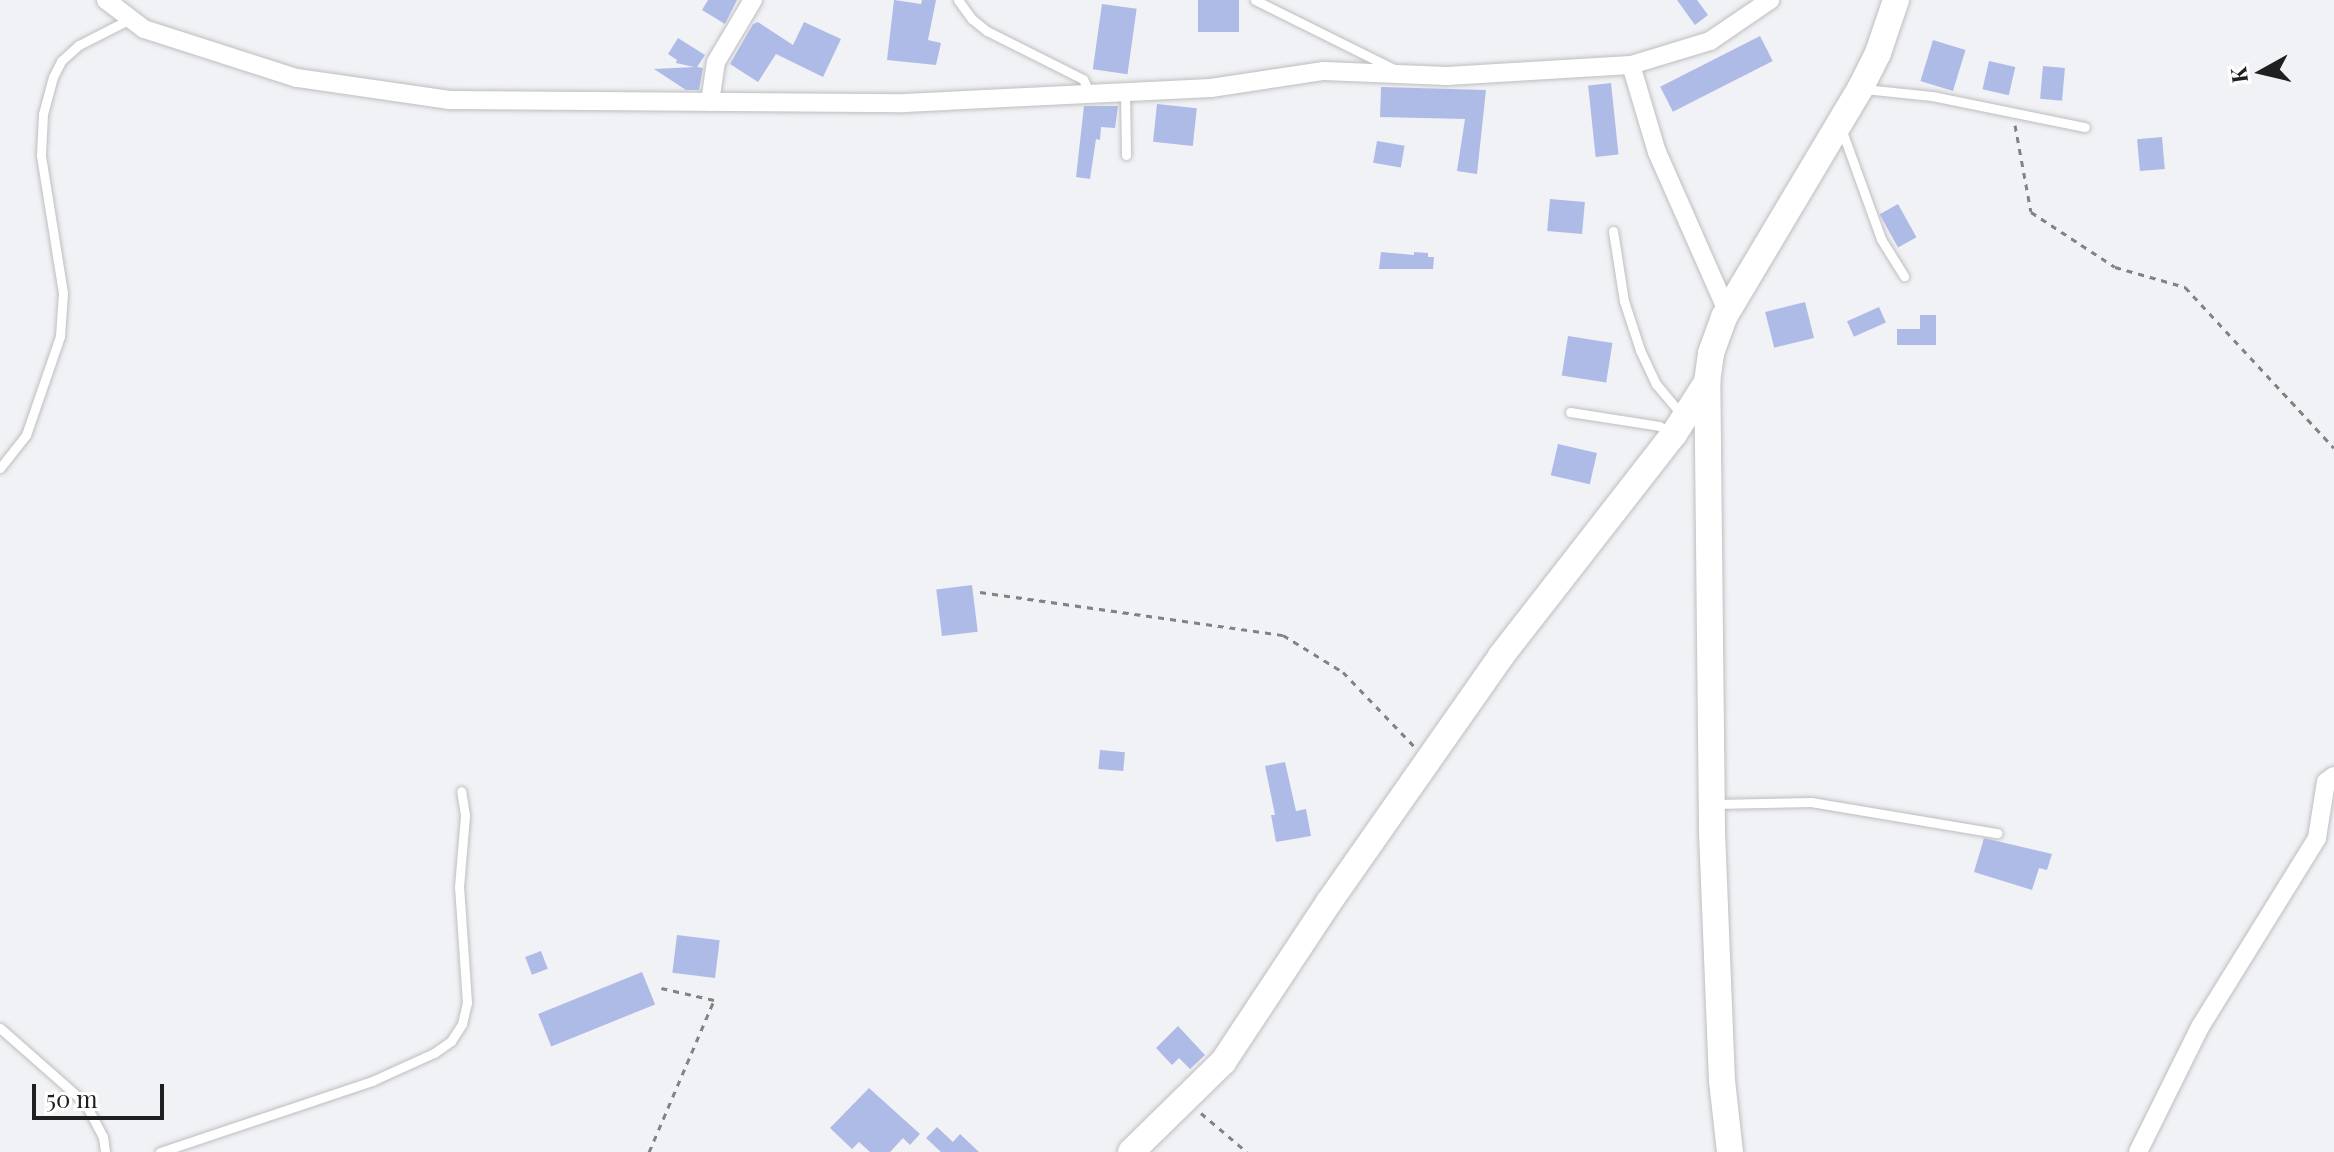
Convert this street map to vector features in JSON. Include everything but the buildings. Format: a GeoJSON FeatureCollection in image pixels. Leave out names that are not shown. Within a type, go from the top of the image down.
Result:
{"type":"FeatureCollection","features":[{"type":"Feature","properties":{"kind":"street"},"geometry":{"type":"LineString","coordinates":[[106,0],[144,29],[297,78],[449,100],[905,103],[1211,88],[1324,71],[1447,76],[1631,65],[1710,41],[1770,0]]}},
{"type":"Feature","properties":{"kind":"street"},"geometry":{"type":"LineString","coordinates":[[710,102],[716,62],[753,0]]}},
{"type":"Feature","properties":{"kind":"street"},"geometry":{"type":"LineString","coordinates":[[1730,1152],[1722,1081],[1711,804],[1707,382],[1711,353],[1727,311],[1860,89],[1878,53],[1896,0]]}},
{"type":"Feature","properties":{"kind":"street"},"geometry":{"type":"LineString","coordinates":[[1631,65],[1662,165],[1727,311]]}},
{"type":"Feature","properties":{"kind":"street"},"geometry":{"type":"LineString","coordinates":[[1131,1152],[1223,1062],[1501,656],[1679,426],[1707,382]]}},
{"type":"Feature","properties":{"kind":"street"},"geometry":{"type":"LineString","coordinates":[[2138,1152],[2200,1027],[2317,838],[2326,782],[2334,776]]}},
{"type":"Feature","properties":{"kind":"lane"},"geometry":{"type":"LineString","coordinates":[[958,0],[987,31],[1083,79],[1090,94]]}},
{"type":"Feature","properties":{"kind":"lane"},"geometry":{"type":"LineString","coordinates":[[1255,0],[1404,74]]}},
{"type":"Feature","properties":{"kind":"lane"},"geometry":{"type":"LineString","coordinates":[[0,468],[26,435],[60,336],[63,293],[41,155],[43,114],[53,77],[61,61],[79,45],[130,18]]}},
{"type":"Feature","properties":{"kind":"lane"},"geometry":{"type":"LineString","coordinates":[[1860,89],[1932,96],[2085,127]]}},
{"type":"Feature","properties":{"kind":"lane"},"geometry":{"type":"LineString","coordinates":[[1125,92],[1126,155]]}},
{"type":"Feature","properties":{"kind":"lane"},"geometry":{"type":"LineString","coordinates":[[1837,126],[1881,239],[1904,276]]}},
{"type":"Feature","properties":{"kind":"lane"},"geometry":{"type":"LineString","coordinates":[[1570,412],[1659,426],[1679,426],[1640,350],[1624,301],[1613,231]]}},
{"type":"Feature","properties":{"kind":"lane"},"geometry":{"type":"LineString","coordinates":[[160,1152],[372,1081],[434,1053],[451,1041],[462,1024],[467,1003],[459,887],[465,815],[461,791]]}},
{"type":"Feature","properties":{"kind":"lane"},"geometry":{"type":"LineString","coordinates":[[1711,804],[1811,802],[1997,833]]}},
{"type":"Feature","properties":{"kind":"lane"},"geometry":{"type":"LineString","coordinates":[[0,1028],[85,1103],[103,1137],[105,1152]]}},
{"type":"Feature","properties":{"kind":"path"},"geometry":{"type":"LineString","coordinates":[[2012,112],[2031,212],[2115,267],[2185,287],[2334,448]]}},
{"type":"Feature","properties":{"kind":"path"},"geometry":{"type":"LineString","coordinates":[[980,592],[1283,635],[1343,672],[1428,760]]}},
{"type":"Feature","properties":{"kind":"path"},"geometry":{"type":"LineString","coordinates":[[649,1152],[714,1000],[661,988]]}},
{"type":"Feature","properties":{"kind":"path"},"geometry":{"type":"LineString","coordinates":[[1186,1100],[1247,1152]]}}]}
